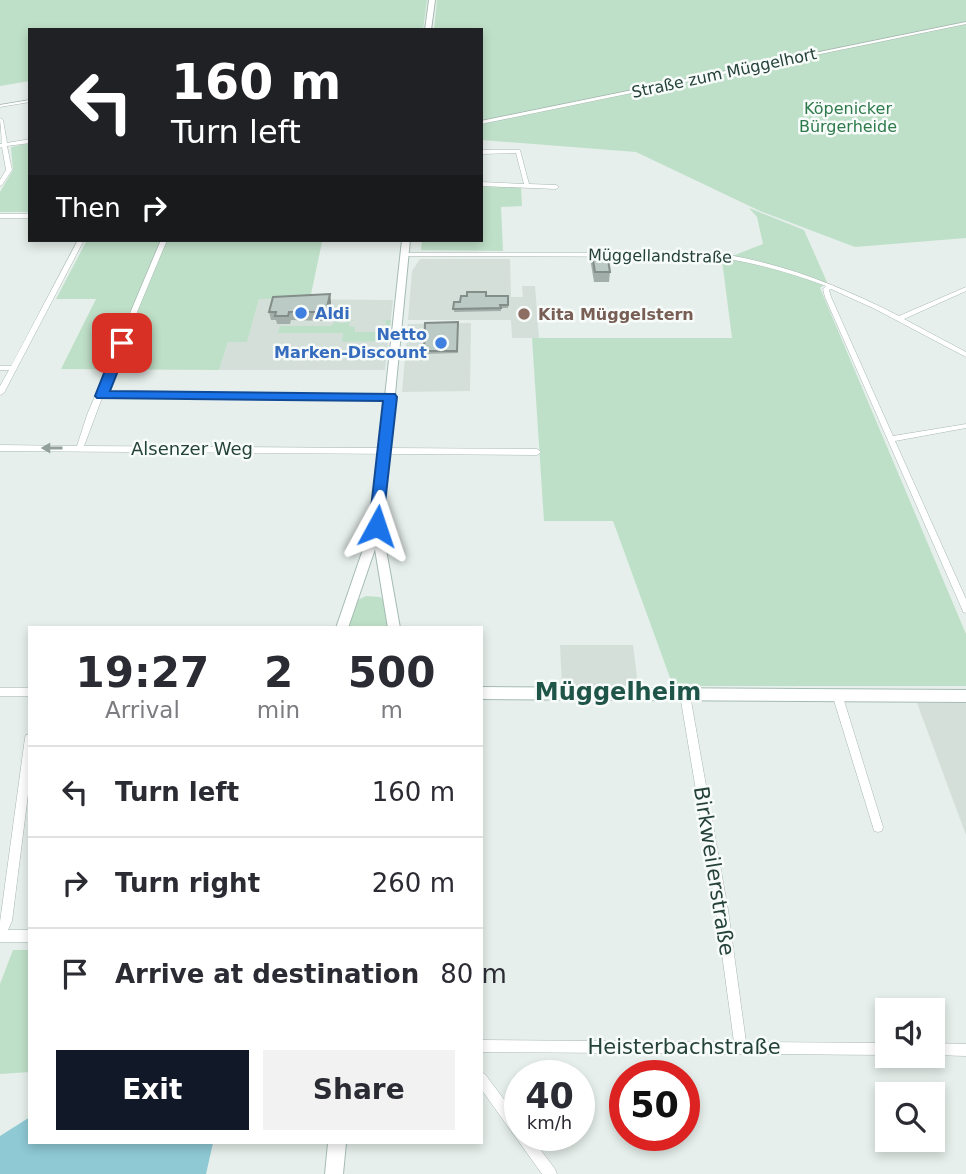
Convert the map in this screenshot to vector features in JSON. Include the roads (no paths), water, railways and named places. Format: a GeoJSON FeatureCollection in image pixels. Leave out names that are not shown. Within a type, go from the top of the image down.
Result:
{"type":"FeatureCollection","features":[{"type":"Feature","properties":{"kind":"main road"},"geometry":{"type":"LineString","coordinates":[[428,28],[432,0]]}},
{"type":"Feature","properties":{"kind":"main road"},"geometry":{"type":"LineString","coordinates":[[406,242],[408,255]]}},
{"type":"Feature","properties":{"kind":"main road"},"geometry":{"type":"LineString","coordinates":[[343,626],[377,526],[402,278],[413,242]]}},
{"type":"Feature","properties":{"kind":"main road"},"geometry":{"type":"LineString","coordinates":[[377,526],[394,626]]}},
{"type":"Feature","properties":{"kind":"main road"},"geometry":{"type":"LineString","coordinates":[[483,693],[966,696]]}},
{"type":"Feature","properties":{"kind":"main road"},"geometry":{"type":"LineString","coordinates":[[334,1174],[337,1144]]}},
{"type":"Feature","properties":{"kind":"street","name":"Straße zum Müggelhort"},"geometry":{"type":"LineString","coordinates":[[483,123],[966,23]]}},
{"type":"Feature","properties":{"kind":"street"},"geometry":{"type":"LineString","coordinates":[[0,107],[28,102]]}},
{"type":"Feature","properties":{"kind":"street"},"geometry":{"type":"LineString","coordinates":[[0,120],[9,170],[0,184]]}},
{"type":"Feature","properties":{"kind":"street"},"geometry":{"type":"LineString","coordinates":[[3,146],[28,141]]}},
{"type":"Feature","properties":{"kind":"street"},"geometry":{"type":"LineString","coordinates":[[483,152],[518,151],[527,186]]}},
{"type":"Feature","properties":{"kind":"street"},"geometry":{"type":"LineString","coordinates":[[483,184],[556,187]]}},
{"type":"Feature","properties":{"kind":"street"},"geometry":{"type":"LineString","coordinates":[[0,216],[28,216]]}},
{"type":"Feature","properties":{"kind":"street"},"geometry":{"type":"LineString","coordinates":[[0,393],[80,242]]}},
{"type":"Feature","properties":{"kind":"street"},"geometry":{"type":"LineString","coordinates":[[80,448],[91,415],[102,396],[163,242]]}},
{"type":"Feature","properties":{"kind":"street","name":"Müggellandstraße"},"geometry":{"type":"LineString","coordinates":[[408,255],[717,256],[764,263],[829,287],[966,355]]}},
{"type":"Feature","properties":{"kind":"street"},"geometry":{"type":"LineString","coordinates":[[829,287],[826,289],[828,297],[966,609]]}},
{"type":"Feature","properties":{"kind":"street"},"geometry":{"type":"LineString","coordinates":[[898,319],[966,289]]}},
{"type":"Feature","properties":{"kind":"street"},"geometry":{"type":"LineString","coordinates":[[0,368],[13,368]]}},
{"type":"Feature","properties":{"kind":"street"},"geometry":{"type":"LineString","coordinates":[[102,396],[390,397]]}},
{"type":"Feature","properties":{"kind":"street"},"geometry":{"type":"LineString","coordinates":[[890,439],[965,428]]}},
{"type":"Feature","properties":{"kind":"street","name":"Alsenzer Weg"},"geometry":{"type":"LineString","coordinates":[[0,448],[537,452]]}},
{"type":"Feature","properties":{"kind":"street"},"geometry":{"type":"LineString","coordinates":[[0,692],[28,692]]}},
{"type":"Feature","properties":{"kind":"street"},"geometry":{"type":"LineString","coordinates":[[837,694],[878,827]]}},
{"type":"Feature","properties":{"kind":"street","name":"Birkweilerstraße"},"geometry":{"type":"LineString","coordinates":[[685,695],[722,910],[741,1047]]}},
{"type":"Feature","properties":{"kind":"street"},"geometry":{"type":"LineString","coordinates":[[28,753],[6,921],[0,936],[28,936]]}},
{"type":"Feature","properties":{"kind":"street","name":"Heisterbachstraße"},"geometry":{"type":"LineString","coordinates":[[483,1046],[875,1049]]}},
{"type":"Feature","properties":{"kind":"street"},"geometry":{"type":"LineString","coordinates":[[945,1049],[966,1050]]}},
{"type":"Feature","properties":{"kind":"street"},"geometry":{"type":"LineString","coordinates":[[483,1081],[504,1110]]}},
{"type":"Feature","properties":{"kind":"street"},"geometry":{"type":"LineString","coordinates":[[533,1151],[550,1174]]}},
{"type":"Feature","properties":{"kind":"water"},"geometry":{"type":"Polygon","coordinates":[[[28,1118],[28,1144],[213,1144],[206,1174],[0,1174],[0,1136],[28,1118]]]}},
{"type":"Feature","properties":{"kind":"place","name":"Aldi"},"geometry":{"type":"Point","coordinates":[301,313]}},
{"type":"Feature","properties":{"kind":"place","name":"Kita Müggelstern"},"geometry":{"type":"Point","coordinates":[524,314]}},
{"type":"Feature","properties":{"kind":"place","name":"Netto Marken-Discount"},"geometry":{"type":"Point","coordinates":[441,343]}},
{"type":"Feature","properties":{"kind":"district","name":"Müggelheim"},"geometry":{"type":"Point","coordinates":[618,692]}},
{"type":"Feature","properties":{"kind":"park label","name":"Köpenicker Bürgerheide"},"geometry":{"type":"Point","coordinates":[848,117]}}]}
